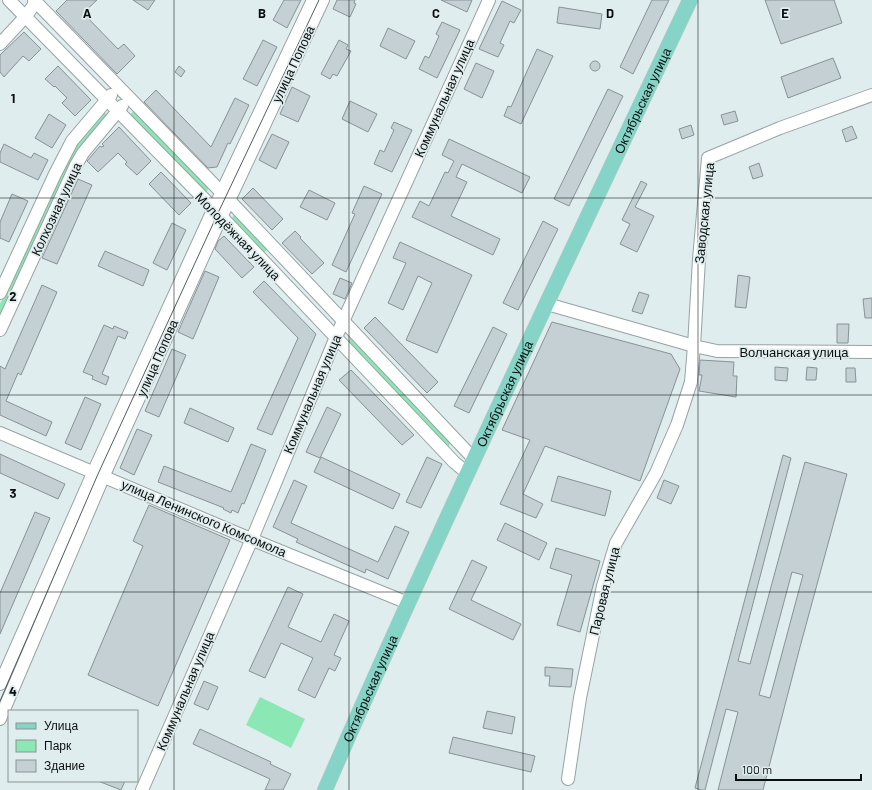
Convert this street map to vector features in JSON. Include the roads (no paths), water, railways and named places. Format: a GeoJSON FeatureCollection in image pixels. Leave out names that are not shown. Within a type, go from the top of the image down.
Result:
{"type":"FeatureCollection","features":[{"type":"Feature","properties":{"kind":"main road","name":"Октябрьская улица"},"geometry":{"type":"LineString","coordinates":[[325,790],[467,473],[690,0]]}},
{"type":"Feature","properties":{"kind":"street","name":"Молодёжная улица"},"geometry":{"type":"LineString","coordinates":[[9,0],[217,213],[454,462],[467,473]]}},
{"type":"Feature","properties":{"kind":"street","name":"улица Попова"},"geometry":{"type":"LineString","coordinates":[[0,684],[99,474],[314,0]]}},
{"type":"Feature","properties":{"kind":"street","name":"улица Попова"},"geometry":{"type":"LineString","coordinates":[[225,196],[323,0]]}},
{"type":"Feature","properties":{"kind":"street","name":"Коммунальная улица"},"geometry":{"type":"LineString","coordinates":[[142,790],[252,539],[343,321],[489,0]]}},
{"type":"Feature","properties":{"kind":"street","name":"Молодёжная улица"},"geometry":{"type":"LineString","coordinates":[[35,1],[225,196],[474,459]]}},
{"type":"Feature","properties":{"kind":"street"},"geometry":{"type":"LineString","coordinates":[[0,44],[26,16],[35,1]]}},
{"type":"Feature","properties":{"kind":"street","name":"Колхозная улица"},"geometry":{"type":"LineString","coordinates":[[0,293],[55,174],[72,141],[119,86]]}},
{"type":"Feature","properties":{"kind":"street","name":"Заводская улица"},"geometry":{"type":"LineString","coordinates":[[694,346],[699,259],[708,158],[780,128],[872,95]]}},
{"type":"Feature","properties":{"kind":"street","name":"Колхозная улица"},"geometry":{"type":"LineString","coordinates":[[0,330],[76,165],[83,153],[129,97]]}},
{"type":"Feature","properties":{"kind":"street","name":"Волчанская улица"},"geometry":{"type":"LineString","coordinates":[[547,304],[694,346],[717,351],[872,352]]}},
{"type":"Feature","properties":{"kind":"street","name":"Паровая улица"},"geometry":{"type":"LineString","coordinates":[[568,779],[580,698],[603,586],[616,543],[656,473],[677,425],[691,382],[694,346]]}},
{"type":"Feature","properties":{"kind":"street","name":"улица Ленинского Комсомола"},"geometry":{"type":"LineString","coordinates":[[0,433],[408,603]]}},
{"type":"Feature","properties":{"kind":"street","name":"улица Попова"},"geometry":{"type":"LineString","coordinates":[[0,720],[99,474]]}},
{"type":"Feature","properties":{"kind":"tram line"},"geometry":{"type":"LineString","coordinates":[[0,701],[98,474],[218,213],[319,0]]}}]}
